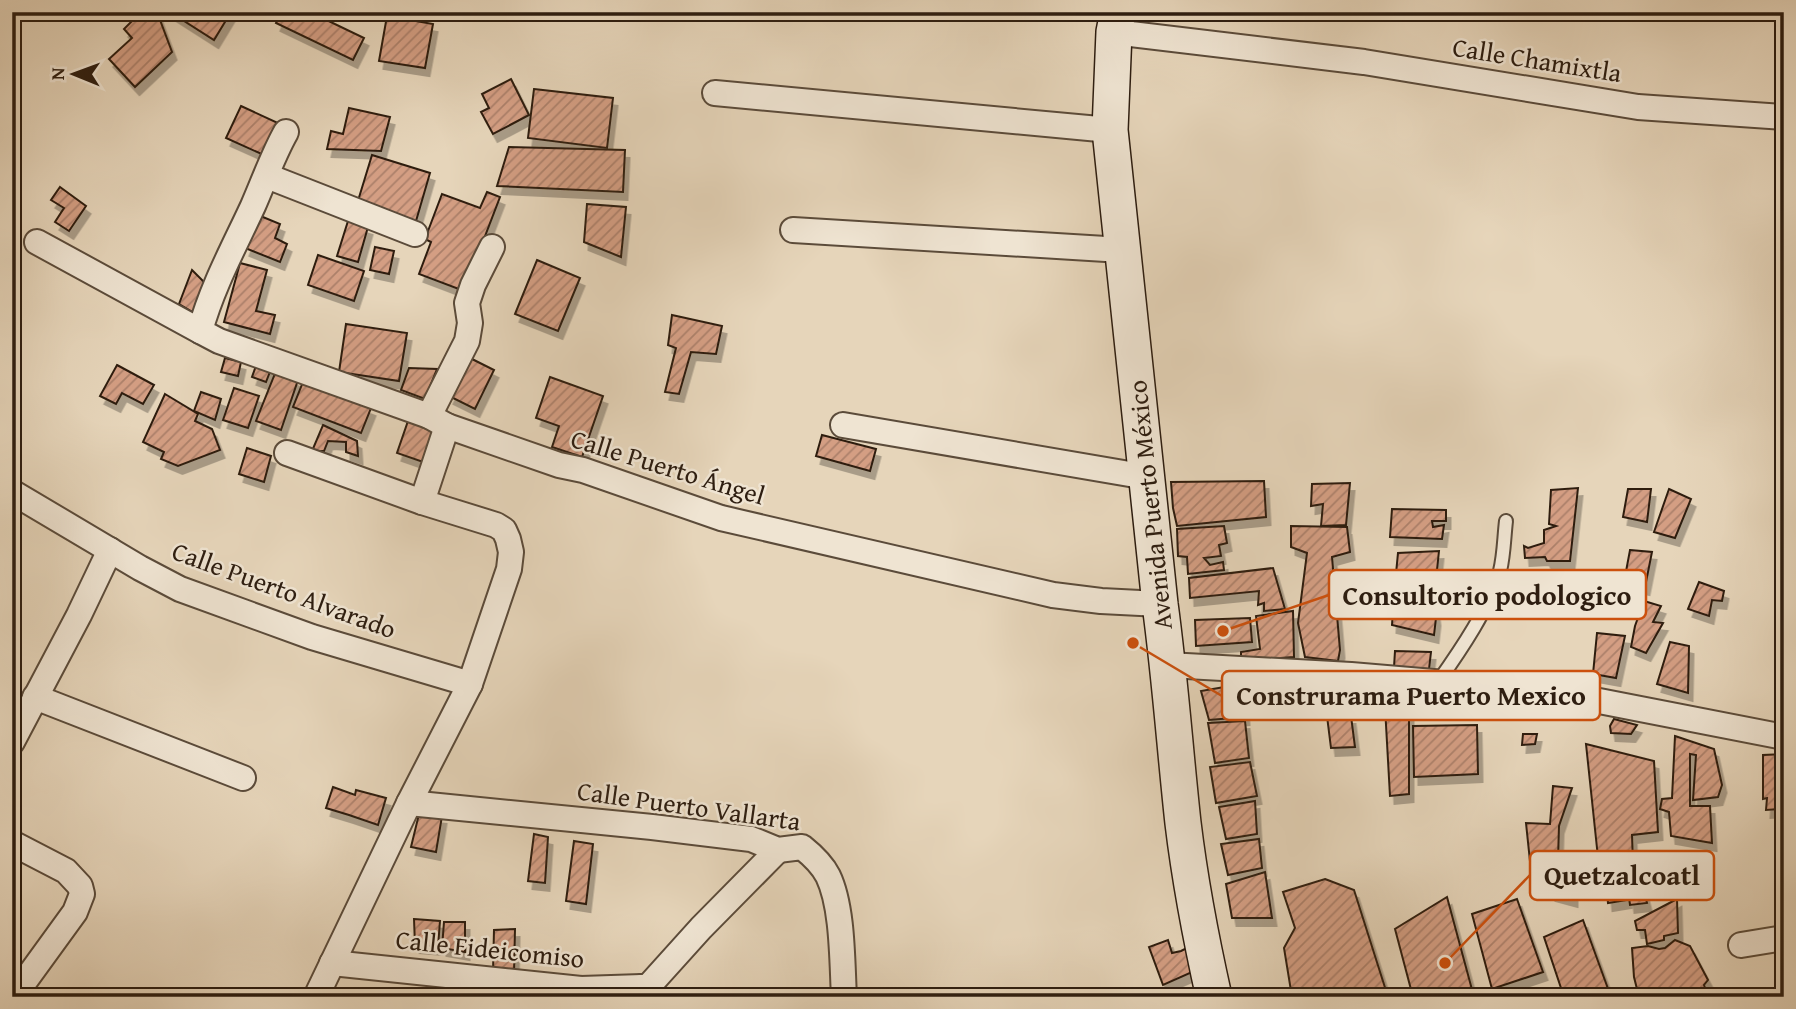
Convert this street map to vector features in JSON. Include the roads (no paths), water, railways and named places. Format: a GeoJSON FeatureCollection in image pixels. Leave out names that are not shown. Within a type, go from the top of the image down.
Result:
{"type":"FeatureCollection","features":[{"type":"Feature","properties":{"kind":"main road","name":"Avenida Puerto México"},"geometry":{"type":"LineString","coordinates":[[1116,22],[1110,130],[1122,250],[1183,824],[1202,943],[1214,997]]}},
{"type":"Feature","properties":{"kind":"street","name":"Calle Chamixtla"},"geometry":{"type":"LineString","coordinates":[[1116,22],[1638,107],[1784,117]]}},
{"type":"Feature","properties":{"kind":"street"},"geometry":{"type":"LineString","coordinates":[[715,93],[1110,130]]}},
{"type":"Feature","properties":{"kind":"street"},"geometry":{"type":"LineString","coordinates":[[200,331],[207,307],[267,176],[275,151],[286,132]]}},
{"type":"Feature","properties":{"kind":"street"},"geometry":{"type":"LineString","coordinates":[[267,176],[415,234]]}},
{"type":"Feature","properties":{"kind":"street"},"geometry":{"type":"LineString","coordinates":[[793,230],[1122,250]]}},
{"type":"Feature","properties":{"kind":"street","name":"Calle Puerto Ángel"},"geometry":{"type":"LineString","coordinates":[[37,242],[219,341],[559,465],[583,470],[721,518],[1053,595],[1160,604]]}},
{"type":"Feature","properties":{"kind":"street"},"geometry":{"type":"LineString","coordinates":[[422,502],[438,421],[467,341],[470,323],[467,303],[492,247]]}},
{"type":"Feature","properties":{"kind":"street"},"geometry":{"type":"LineString","coordinates":[[843,425],[1147,477]]}},
{"type":"Feature","properties":{"kind":"street"},"geometry":{"type":"LineString","coordinates":[[287,453],[422,502],[496,525],[504,530],[511,552],[502,593],[470,684],[409,803],[316,997]]}},
{"type":"Feature","properties":{"kind":"street","name":"Calle Puerto Alvarado"},"geometry":{"type":"LineString","coordinates":[[12,492],[180,589],[312,637],[470,684]]}},
{"type":"Feature","properties":{"kind":"street"},"geometry":{"type":"LineString","coordinates":[[12,742],[110,550]]}},
{"type":"Feature","properties":{"kind":"street"},"geometry":{"type":"LineString","coordinates":[[1168,664],[1553,692],[1784,737]]}},
{"type":"Feature","properties":{"kind":"street"},"geometry":{"type":"LineString","coordinates":[[35,698],[243,778]]}},
{"type":"Feature","properties":{"kind":"street","name":"Calle Puerto Vallarta"},"geometry":{"type":"LineString","coordinates":[[409,803],[751,839],[778,850],[802,847],[816,858],[828,875],[837,907],[844,997]]}},
{"type":"Feature","properties":{"kind":"street"},"geometry":{"type":"LineString","coordinates":[[12,843],[66,871],[80,887],[82,894],[75,912],[22,985]]}},
{"type":"Feature","properties":{"kind":"street"},"geometry":{"type":"LineString","coordinates":[[640,992],[646,989],[701,928],[778,850]]}},
{"type":"Feature","properties":{"kind":"street"},"geometry":{"type":"LineString","coordinates":[[1741,946],[1784,938]]}},
{"type":"Feature","properties":{"kind":"street","name":"Calle Fideicomiso"},"geometry":{"type":"LineString","coordinates":[[332,963],[581,989],[640,992]]}},
{"type":"Feature","properties":{"kind":"lane"},"geometry":{"type":"LineString","coordinates":[[1438,682],[1492,592],[1499,573],[1506,521]]}},
{"type":"Feature","properties":{"kind":"place","name":"Consultorio podologico"},"geometry":{"type":"Point","coordinates":[1223,631]}},
{"type":"Feature","properties":{"kind":"place","name":"Construrama Puerto Mexico"},"geometry":{"type":"Point","coordinates":[1133,643]}},
{"type":"Feature","properties":{"kind":"place","name":"Quetzalcoatl"},"geometry":{"type":"Point","coordinates":[1445,963]}}]}
